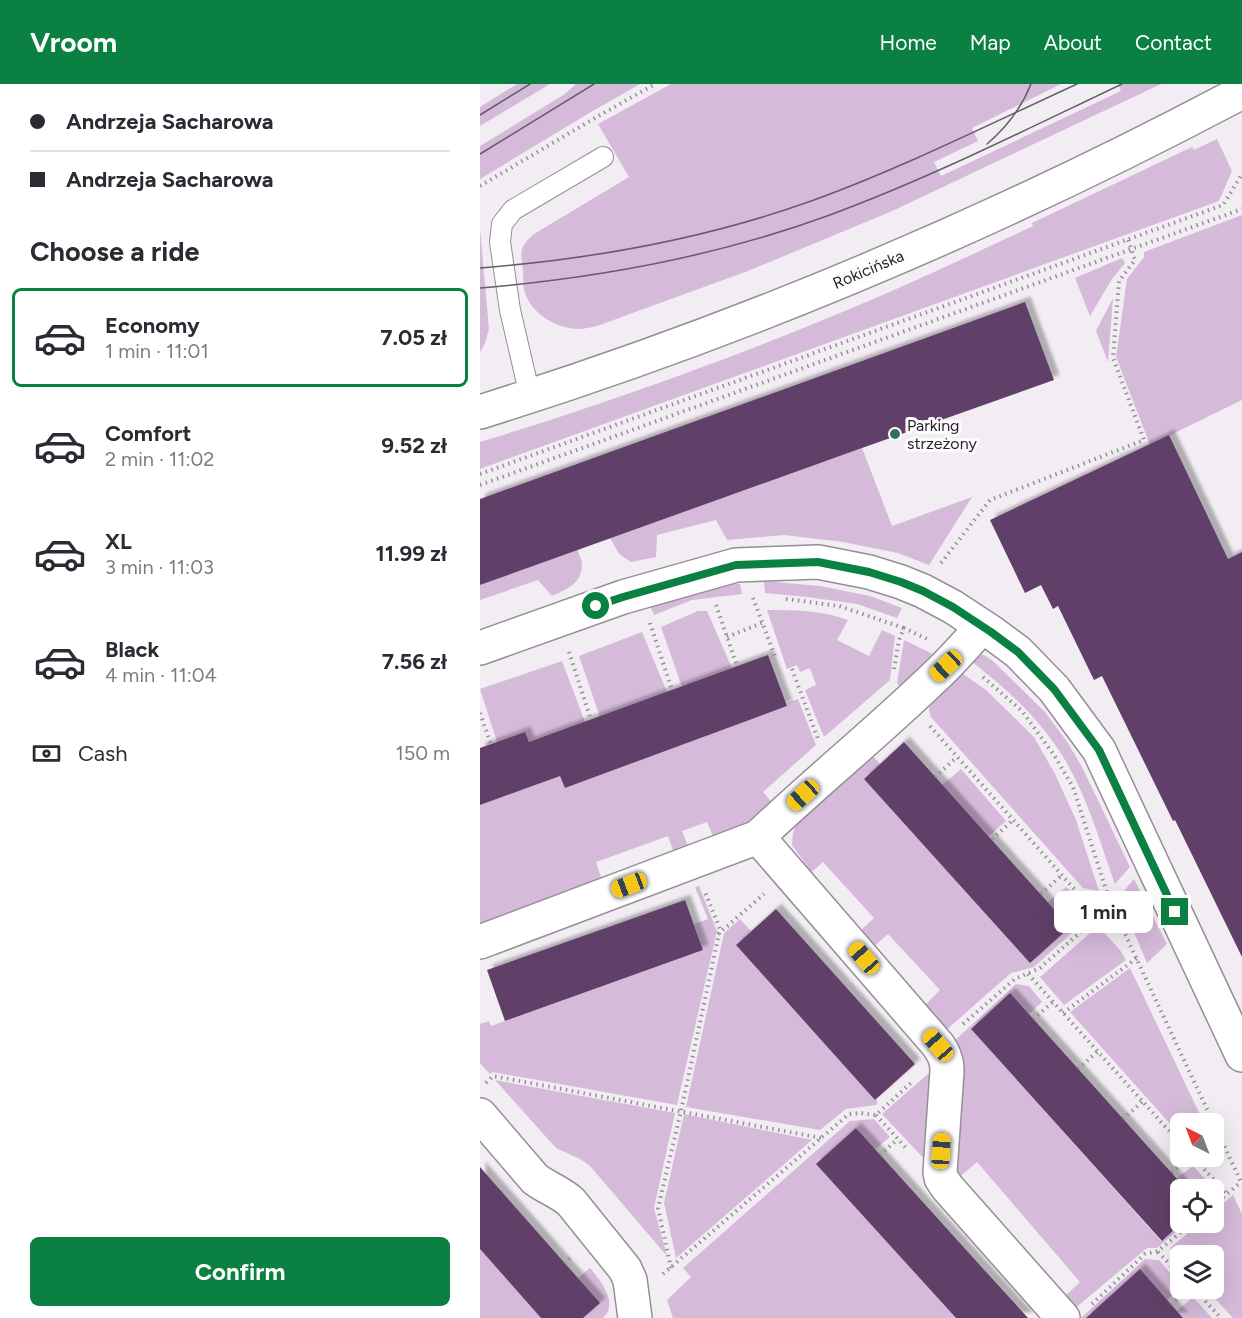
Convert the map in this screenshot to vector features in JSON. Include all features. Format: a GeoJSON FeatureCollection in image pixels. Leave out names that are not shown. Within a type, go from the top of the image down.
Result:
{"type":"FeatureCollection","features":[{"type":"Feature","properties":{"kind":"street","name":"Rokicińska"},"geometry":{"type":"LineString","coordinates":[[480,411],[596,374],[871,268],[1010,207],[1242,92]]}},
{"type":"Feature","properties":{"kind":"street"},"geometry":{"type":"LineString","coordinates":[[480,648],[623,597],[736,565],[818,562],[869,572],[901,582],[953,607],[1018,652],[1054,689],[1099,750],[1242,1055]]}},
{"type":"Feature","properties":{"kind":"street"},"geometry":{"type":"LineString","coordinates":[[480,942],[758,837],[908,702],[955,657],[982,627]]}},
{"type":"Feature","properties":{"kind":"street"},"geometry":{"type":"LineString","coordinates":[[758,837],[938,1045],[947,1061],[941,1178],[947,1187],[1074,1314]]}},
{"type":"Feature","properties":{"kind":"street"},"geometry":{"type":"LineString","coordinates":[[480,1115],[536,1179],[571,1202],[625,1269],[630,1280],[634,1307]]}},
{"type":"Feature","properties":{"kind":"lane"},"geometry":{"type":"LineString","coordinates":[[530,396],[510,310],[500,242],[502,224],[513,210],[603,157]]}},
{"type":"Feature","properties":{"kind":"path"},"geometry":{"type":"LineString","coordinates":[[480,186],[655,84]]}},
{"type":"Feature","properties":{"kind":"path"},"geometry":{"type":"LineString","coordinates":[[480,474],[1223,205],[1242,174]]}},
{"type":"Feature","properties":{"kind":"path"},"geometry":{"type":"LineString","coordinates":[[480,484],[1242,209]]}},
{"type":"Feature","properties":{"kind":"path"},"geometry":{"type":"LineString","coordinates":[[904,628],[935,571],[990,500],[1144,440],[1113,358],[1119,281],[1135,260],[1128,240]]}},
{"type":"Feature","properties":{"kind":"path"},"geometry":{"type":"LineString","coordinates":[[743,597],[763,597]]}},
{"type":"Feature","properties":{"kind":"path"},"geometry":{"type":"LineString","coordinates":[[753,597],[776,659]]}},
{"type":"Feature","properties":{"kind":"path"},"geometry":{"type":"LineString","coordinates":[[784,599],[839,606],[904,628],[927,639],[955,657],[1022,711],[1054,755],[1073,787],[1112,904],[1242,1183],[1224,1197]]}},
{"type":"Feature","properties":{"kind":"path"},"geometry":{"type":"LineString","coordinates":[[714,601],[737,666]]}},
{"type":"Feature","properties":{"kind":"path"},"geometry":{"type":"LineString","coordinates":[[660,619],[649,623],[672,690]]}},
{"type":"Feature","properties":{"kind":"path"},"geometry":{"type":"LineString","coordinates":[[727,637],[762,623]]}},
{"type":"Feature","properties":{"kind":"path"},"geometry":{"type":"LineString","coordinates":[[561,654],[569,651],[591,720]]}},
{"type":"Feature","properties":{"kind":"path"},"geometry":{"type":"LineString","coordinates":[[792,669],[821,746]]}},
{"type":"Feature","properties":{"kind":"path"},"geometry":{"type":"LineString","coordinates":[[908,702],[1098,916]]}},
{"type":"Feature","properties":{"kind":"path"},"geometry":{"type":"LineString","coordinates":[[480,713],[491,744]]}},
{"type":"Feature","properties":{"kind":"path"},"geometry":{"type":"LineString","coordinates":[[935,777],[957,757]]}},
{"type":"Feature","properties":{"kind":"path"},"geometry":{"type":"LineString","coordinates":[[992,839],[1013,820]]}},
{"type":"Feature","properties":{"kind":"path"},"geometry":{"type":"LineString","coordinates":[[671,1268],[658,1208],[720,929],[693,860]]}},
{"type":"Feature","properties":{"kind":"path"},"geometry":{"type":"LineString","coordinates":[[1041,894],[1062,875]]}},
{"type":"Feature","properties":{"kind":"path"},"geometry":{"type":"LineString","coordinates":[[938,1045],[1015,979],[1040,968],[1112,904]]}},
{"type":"Feature","properties":{"kind":"path"},"geometry":{"type":"LineString","coordinates":[[1063,1012],[1137,958]]}},
{"type":"Feature","properties":{"kind":"path"},"geometry":{"type":"LineString","coordinates":[[1028,974],[1170,1132]]}},
{"type":"Feature","properties":{"kind":"path"},"geometry":{"type":"LineString","coordinates":[[1033,1019],[1053,1002]]}},
{"type":"Feature","properties":{"kind":"path"},"geometry":{"type":"LineString","coordinates":[[1078,1069],[1098,1051]]}},
{"type":"Feature","properties":{"kind":"path"},"geometry":{"type":"LineString","coordinates":[[480,1088],[493,1076],[822,1138]]}},
{"type":"Feature","properties":{"kind":"path"},"geometry":{"type":"LineString","coordinates":[[1123,1119],[1143,1101]]}},
{"type":"Feature","properties":{"kind":"path"},"geometry":{"type":"LineString","coordinates":[[634,1307],[671,1268],[849,1114]]}},
{"type":"Feature","properties":{"kind":"path"},"geometry":{"type":"LineString","coordinates":[[880,1155],[898,1139]]}},
{"type":"Feature","properties":{"kind":"path"},"geometry":{"type":"LineString","coordinates":[[1172,1173],[1179,1167]]}},
{"type":"Feature","properties":{"kind":"path"},"geometry":{"type":"LineString","coordinates":[[1202,1167],[1227,1194]]}},
{"type":"Feature","properties":{"kind":"path"},"geometry":{"type":"LineString","coordinates":[[1074,1314],[1145,1254],[1158,1251],[1180,1233]]}},
{"type":"Feature","properties":{"kind":"path"},"geometry":{"type":"LineString","coordinates":[[1158,1251],[1170,1264]]}},
{"type":"Feature","properties":{"kind":"path"},"geometry":{"type":"LineString","coordinates":[[1171,1305],[1178,1299]]}},
{"type":"Feature","properties":{"kind":"path"},"geometry":{"type":"LineString","coordinates":[[1203,1299],[1221,1318]]}},
{"type":"Feature","properties":{"kind":"shaded area"},"geometry":{"type":"Polygon","coordinates":[[[517,84],[550,84],[480,126],[480,107],[517,84]]]}},
{"type":"Feature","properties":{"kind":"shaded area"},"geometry":{"type":"Polygon","coordinates":[[[576,84],[640,84],[480,179],[480,146],[565,94],[576,84]]]}},
{"type":"Feature","properties":{"kind":"shaded area"},"geometry":{"type":"Polygon","coordinates":[[[671,84],[1061,84],[972,128],[978,141],[934,162],[941,176],[1121,91],[1118,84],[1161,84],[890,212],[748,271],[597,326],[578,329],[552,322],[532,306],[524,290],[521,254],[525,243],[534,234],[629,177],[598,124],[671,84]]]}},
{"type":"Feature","properties":{"kind":"shaded area"},"geometry":{"type":"Polygon","coordinates":[[[1217,139],[1232,171],[1219,201],[480,469],[480,442],[684,374],[835,315],[1033,226],[1032,223],[1192,147],[1194,150],[1217,139]]]}},
{"type":"Feature","properties":{"kind":"shaded area"},"geometry":{"type":"Polygon","coordinates":[[[1242,215],[1242,400],[1150,445],[1116,357],[1127,279],[1144,257],[1144,252],[1242,215]]]}},
{"type":"Feature","properties":{"kind":"shaded area"},"geometry":{"type":"Polygon","coordinates":[[[480,228],[489,329],[480,352],[480,228]]]}},
{"type":"Feature","properties":{"kind":"shaded area"},"geometry":{"type":"Polygon","coordinates":[[[1122,258],[1125,263],[1112,279],[1090,316],[1075,278],[1122,258]]]}},
{"type":"Feature","properties":{"kind":"shaded area"},"geometry":{"type":"Polygon","coordinates":[[[1113,298],[1108,362],[1096,331],[1113,298]]]}},
{"type":"Feature","properties":{"kind":"shaded area"},"geometry":{"type":"Polygon","coordinates":[[[862,448],[892,526],[972,497],[929,565],[898,553],[843,542],[784,535],[727,540],[716,520],[657,535],[656,557],[631,562],[619,554],[610,538],[862,448]]]}},
{"type":"Feature","properties":{"kind":"shaded area"},"geometry":{"type":"Polygon","coordinates":[[[577,549],[582,562],[581,571],[573,585],[563,591],[552,596],[538,580],[480,600],[480,585],[577,549]]]}},
{"type":"Feature","properties":{"kind":"shaded area"},"geometry":{"type":"Polygon","coordinates":[[[764,581],[820,586],[870,596],[902,608],[897,618],[857,604],[765,593],[764,581]]]}},
{"type":"Feature","properties":{"kind":"shaded area"},"geometry":{"type":"Polygon","coordinates":[[[722,582],[740,584],[742,594],[692,600],[654,615],[649,603],[722,582]]]}},
{"type":"Feature","properties":{"kind":"shaded area"},"geometry":{"type":"Polygon","coordinates":[[[767,610],[818,612],[848,620],[837,640],[869,656],[882,630],[895,636],[890,680],[824,737],[805,690],[816,685],[810,668],[800,672],[797,665],[787,669],[767,610]]]}},
{"type":"Feature","properties":{"kind":"shaded area"},"geometry":{"type":"Polygon","coordinates":[[[698,611],[707,611],[732,668],[682,687],[661,627],[698,611]]]}},
{"type":"Feature","properties":{"kind":"shaded area"},"geometry":{"type":"Polygon","coordinates":[[[642,632],[667,692],[600,717],[579,656],[642,632]]]}},
{"type":"Feature","properties":{"kind":"shaded area"},"geometry":{"type":"Polygon","coordinates":[[[904,640],[941,658],[904,691],[897,683],[904,640]]]}},
{"type":"Feature","properties":{"kind":"shaded area"},"geometry":{"type":"Polygon","coordinates":[[[976,655],[984,655],[993,661],[1045,712],[1068,743],[1130,867],[1115,884],[1087,805],[1056,745],[1022,706],[971,661],[976,655]]]}},
{"type":"Feature","properties":{"kind":"shaded area"},"geometry":{"type":"Polygon","coordinates":[[[562,661],[585,722],[565,788],[787,706],[786,703],[798,699],[816,745],[763,792],[776,807],[716,843],[707,822],[682,831],[691,854],[676,859],[668,836],[596,862],[604,886],[480,933],[480,805],[543,782],[525,732],[497,742],[480,689],[562,661]]]}},
{"type":"Feature","properties":{"kind":"shaded area"},"geometry":{"type":"Polygon","coordinates":[[[959,671],[986,690],[1034,737],[1055,774],[1076,820],[1099,891],[1083,888],[931,717],[929,710],[931,696],[959,671]]]}},
{"type":"Feature","properties":{"kind":"shaded area"},"geometry":{"type":"Polygon","coordinates":[[[868,751],[880,764],[865,779],[1030,962],[1070,927],[1048,902],[1066,887],[1078,898],[1084,909],[1085,921],[1034,967],[1011,973],[945,1031],[923,1007],[940,990],[888,934],[870,950],[857,934],[874,918],[823,862],[806,877],[801,872],[807,866],[792,845],[793,833],[799,816],[868,751]]]}},
{"type":"Feature","properties":{"kind":"shaded area"},"geometry":{"type":"Polygon","coordinates":[[[961,769],[1006,821],[989,836],[942,785],[961,769]]]}},
{"type":"Feature","properties":{"kind":"shaded area"},"geometry":{"type":"Polygon","coordinates":[[[1134,879],[1167,944],[1147,963],[1119,897],[1134,879]]]}},
{"type":"Feature","properties":{"kind":"shaded area"},"geometry":{"type":"Polygon","coordinates":[[[699,886],[717,931],[677,1105],[492,1072],[490,1074],[480,1063],[480,1024],[489,1021],[491,1026],[703,950],[694,924],[708,919],[695,887],[699,886]]]}},
{"type":"Feature","properties":{"kind":"shaded area"},"geometry":{"type":"Polygon","coordinates":[[[740,919],[751,931],[736,945],[878,1102],[876,1105],[846,1109],[820,1130],[686,1107],[724,933],[740,919]]]}},
{"type":"Feature","properties":{"kind":"shaded area"},"geometry":{"type":"Polygon","coordinates":[[[1098,926],[1126,960],[1064,1005],[1040,977],[1098,926]]]}},
{"type":"Feature","properties":{"kind":"shaded area"},"geometry":{"type":"Polygon","coordinates":[[[1130,968],[1199,1113],[1170,1113],[1170,1124],[1070,1012],[1130,968]]]}},
{"type":"Feature","properties":{"kind":"shaded area"},"geometry":{"type":"Polygon","coordinates":[[[1016,984],[1029,986],[1042,1002],[1029,1014],[1010,994],[971,1029],[1161,1241],[1170,1233],[1174,1233],[1157,1248],[1147,1248],[1073,1310],[1063,1298],[1080,1282],[977,1162],[957,1179],[952,1172],[951,1044],[1016,984]]]}},
{"type":"Feature","properties":{"kind":"shaded area"},"geometry":{"type":"Polygon","coordinates":[[[937,1066],[929,1164],[882,1114],[937,1066]]]}},
{"type":"Feature","properties":{"kind":"shaded area"},"geometry":{"type":"Polygon","coordinates":[[[495,1080],[675,1113],[654,1208],[667,1256],[590,1166],[556,1148],[495,1080]]]}},
{"type":"Feature","properties":{"kind":"shaded area"},"geometry":{"type":"Polygon","coordinates":[[[684,1114],[812,1140],[676,1258],[664,1203],[684,1114]]]}},
{"type":"Feature","properties":{"kind":"shaded area"},"geometry":{"type":"Polygon","coordinates":[[[874,1119],[890,1137],[875,1149],[856,1128],[817,1164],[956,1318],[673,1318],[667,1300],[691,1277],[683,1268],[850,1121],[874,1119]]]}},
{"type":"Feature","properties":{"kind":"shaded area"},"geometry":{"type":"Polygon","coordinates":[[[1194,1167],[1205,1179],[1178,1179],[1194,1167]]]}},
{"type":"Feature","properties":{"kind":"shaded area"},"geometry":{"type":"Polygon","coordinates":[[[1233,1195],[1242,1214],[1242,1318],[1233,1318],[1215,1299],[1224,1299],[1224,1245],[1174,1245],[1188,1233],[1224,1233],[1224,1203],[1233,1195]]]}},
{"type":"Feature","properties":{"kind":"shaded area"},"geometry":{"type":"Polygon","coordinates":[[[480,1249],[541,1318],[480,1318],[480,1249]]]}},
{"type":"Feature","properties":{"kind":"shaded area"},"geometry":{"type":"Polygon","coordinates":[[[1145,1259],[1159,1260],[1170,1273],[1170,1297],[1167,1300],[1140,1270],[1101,1305],[1112,1318],[1081,1318],[1145,1259]]]}},
{"type":"Feature","properties":{"kind":"shaded area"},"geometry":{"type":"Polygon","coordinates":[[[590,1268],[599,1279],[609,1299],[609,1306],[603,1318],[583,1318],[578,1278],[590,1268]]]}},
{"type":"Feature","properties":{"kind":"shaded area"},"geometry":{"type":"Polygon","coordinates":[[[1191,1299],[1195,1299],[1212,1318],[1183,1318],[1177,1311],[1191,1299]]]}},
{"type":"Feature","properties":{"kind":"building","name":"Parking strzeżony"},"geometry":{"type":"Polygon","coordinates":[[[1025,302],[1054,380],[480,585],[480,499],[1025,302]]]}},
{"type":"Feature","properties":{"kind":"building"},"geometry":{"type":"Polygon","coordinates":[[[1169,435],[1228,559],[1242,552],[1242,957],[1102,676],[1094,680],[1058,606],[1053,609],[1041,585],[1025,593],[990,520],[1169,435]]]}},
{"type":"Feature","properties":{"kind":"building"},"geometry":{"type":"Polygon","coordinates":[[[768,655],[787,706],[565,788],[560,776],[480,805],[480,748],[525,732],[529,742],[768,655]]]}},
{"type":"Feature","properties":{"kind":"building"},"geometry":{"type":"Polygon","coordinates":[[[904,742],[1070,927],[1030,963],[864,779],[904,742]]]}},
{"type":"Feature","properties":{"kind":"building"},"geometry":{"type":"Polygon","coordinates":[[[685,900],[703,950],[505,1021],[487,970],[685,900]]]}},
{"type":"Feature","properties":{"kind":"building"},"geometry":{"type":"Polygon","coordinates":[[[776,909],[915,1064],[875,1100],[736,945],[776,909]]]}},
{"type":"Feature","properties":{"kind":"building"},"geometry":{"type":"Polygon","coordinates":[[[1010,993],[1177,1179],[1170,1179],[1170,1233],[1162,1241],[971,1029],[1010,993]]]}},
{"type":"Feature","properties":{"kind":"building"},"geometry":{"type":"Polygon","coordinates":[[[856,1128],[1028,1318],[956,1318],[816,1164],[856,1128]]]}},
{"type":"Feature","properties":{"kind":"building"},"geometry":{"type":"Polygon","coordinates":[[[480,1167],[600,1303],[583,1318],[541,1318],[480,1249],[480,1167]]]}},
{"type":"Feature","properties":{"kind":"building"},"geometry":{"type":"Polygon","coordinates":[[[1140,1269],[1183,1318],[1086,1318],[1140,1269]]]}},
{"type":"Feature","properties":{"kind":"tram line"},"geometry":{"type":"LineString","coordinates":[[480,115],[530,84]]}},
{"type":"Feature","properties":{"kind":"tram line"},"geometry":{"type":"LineString","coordinates":[[480,154],[594,84]]}},
{"type":"Feature","properties":{"kind":"tram line"},"geometry":{"type":"LineString","coordinates":[[987,144],[1013,117],[1031,84]]}},
{"type":"Feature","properties":{"kind":"tram line"},"geometry":{"type":"LineString","coordinates":[[480,268],[607,253],[691,236],[773,214],[881,174],[1077,84]]}},
{"type":"Feature","properties":{"kind":"tram line"},"geometry":{"type":"LineString","coordinates":[[480,288],[524,284],[656,264],[785,230],[865,202],[902,186],[1122,84]]}},
{"type":"Feature","properties":{"kind":"place","name":"Parking strzeżony"},"geometry":{"type":"Point","coordinates":[895,434]}},
{"type":"Feature","properties":{"kind":"route"},"geometry":{"type":"LineString","coordinates":[[596,606],[736,565],[818,562],[869,572],[923,591],[953,607],[1018,652],[1054,689],[1099,750],[1175,912]]}}]}
